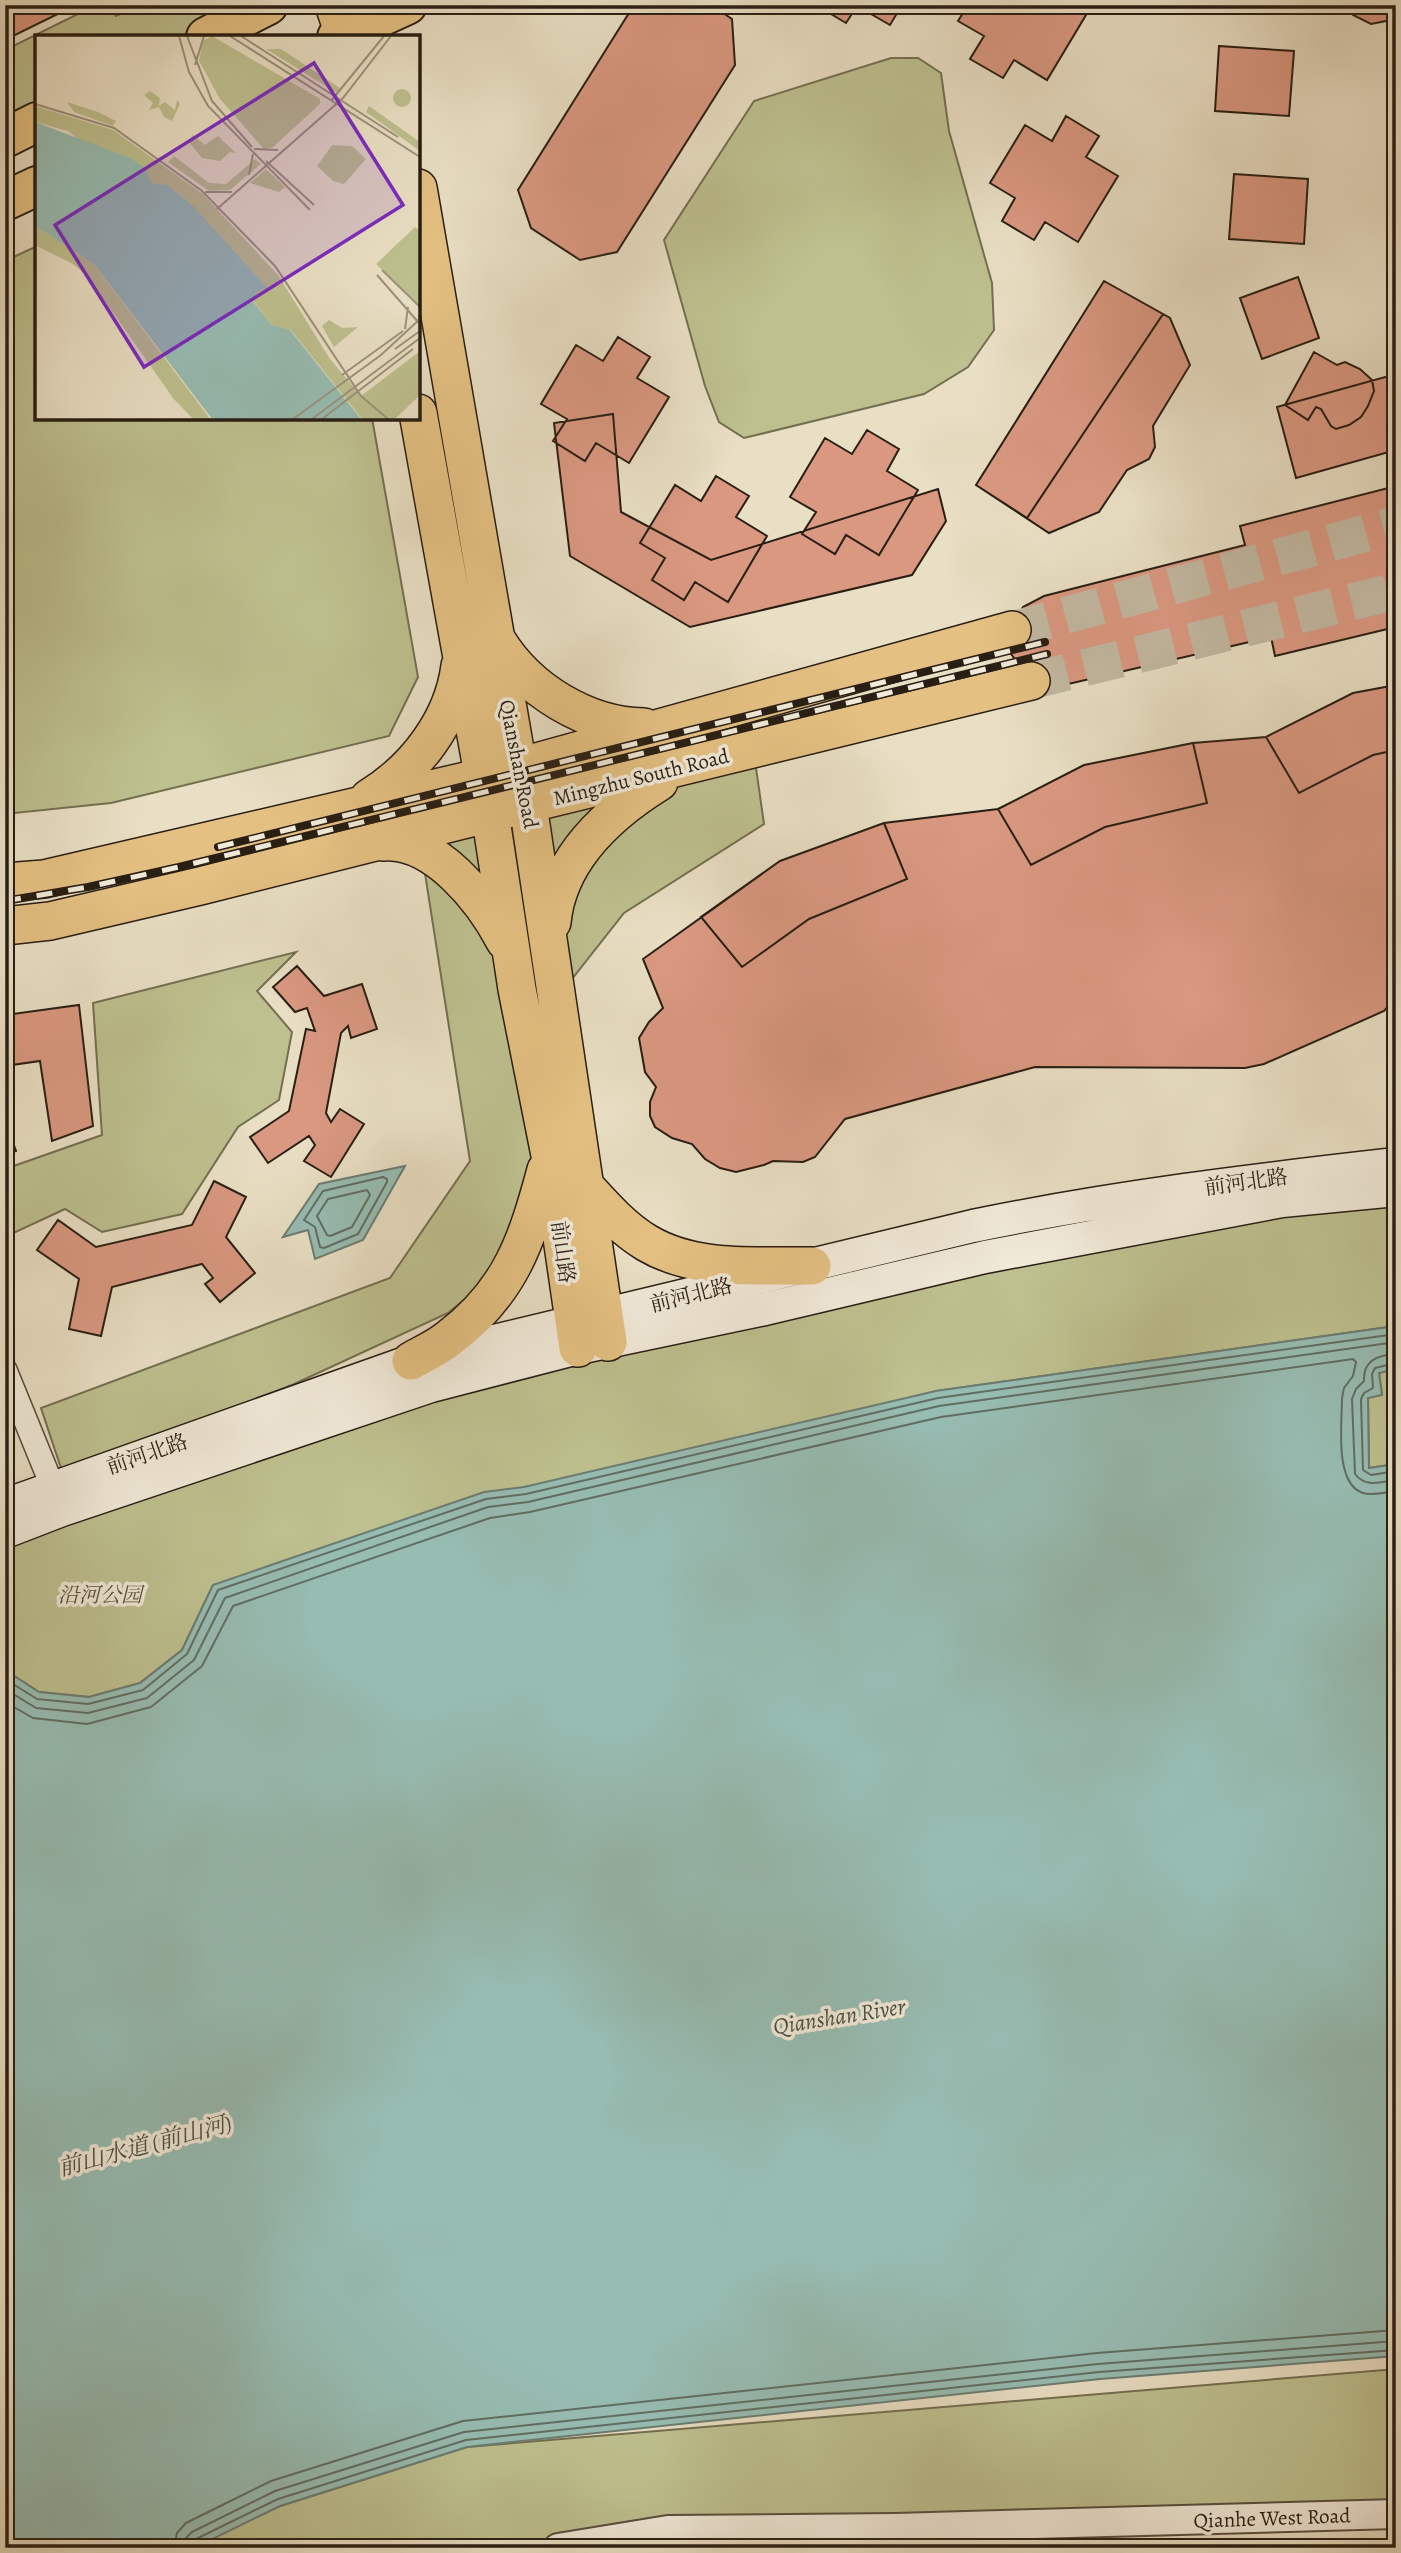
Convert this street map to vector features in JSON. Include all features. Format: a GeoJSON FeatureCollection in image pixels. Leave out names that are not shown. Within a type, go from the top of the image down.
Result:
{"type":"FeatureCollection","features":[{"type":"Feature","properties":{"kind":"highway"},"geometry":{"type":"LineString","coordinates":[[209,35],[268,5]]}},
{"type":"Feature","properties":{"kind":"highway"},"geometry":{"type":"LineString","coordinates":[[340,28],[394,15]]}},
{"type":"Feature","properties":{"kind":"highway"},"geometry":{"type":"LineString","coordinates":[[5,138],[35,123]]}},
{"type":"Feature","properties":{"kind":"highway"},"geometry":{"type":"LineString","coordinates":[[5,201],[35,187]]}},
{"type":"Feature","properties":{"kind":"main road","name":"Qianshan Road"},"geometry":{"type":"LineString","coordinates":[[420,200],[518,767],[528,805],[550,948],[583,1184],[591,1332]]}},
{"type":"Feature","properties":{"kind":"main road","name":"Qianshan Road"},"geometry":{"type":"LineString","coordinates":[[419,420],[490,813],[512,959],[550,1155]]}},
{"type":"Feature","properties":{"kind":"main road","name":"Mingzhu South Road"},"geometry":{"type":"LineString","coordinates":[[5,882],[44,879],[482,777],[1012,630]]}},
{"type":"Feature","properties":{"kind":"main road"},"geometry":{"type":"LineString","coordinates":[[496,640],[516,667],[530,680],[544,692],[569,706],[597,719],[623,725],[663,727]]}},
{"type":"Feature","properties":{"kind":"main road"},"geometry":{"type":"LineString","coordinates":[[351,807],[371,797],[405,771],[438,727],[451,705],[457,684],[460,648]]}},
{"type":"Feature","properties":{"kind":"main road","name":"Mingzhu South Road"},"geometry":{"type":"LineString","coordinates":[[5,926],[50,921],[1031,681]]}},
{"type":"Feature","properties":{"kind":"main road"},"geometry":{"type":"LineString","coordinates":[[550,948],[553,911],[564,878],[595,832],[638,795],[678,771],[696,764]]}},
{"type":"Feature","properties":{"kind":"main road"},"geometry":{"type":"LineString","coordinates":[[371,843],[396,841],[414,845],[443,864],[481,903],[512,959]]}},
{"type":"Feature","properties":{"kind":"main road"},"geometry":{"type":"LineString","coordinates":[[44,879],[50,921]]}},
{"type":"Feature","properties":{"kind":"main road"},"geometry":{"type":"LineString","coordinates":[[411,1361],[447,1340],[477,1314],[502,1285],[522,1249],[550,1155]]}},
{"type":"Feature","properties":{"kind":"main road","name":"前山路"},"geometry":{"type":"LineString","coordinates":[[550,1155],[591,1332]]}},
{"type":"Feature","properties":{"kind":"main road","name":"前河北路"},"geometry":{"type":"LineString","coordinates":[[5,1505],[57,1499],[432,1386],[591,1332],[811,1266],[973,1226],[1058,1208],[1267,1178],[1396,1164]]}},
{"type":"Feature","properties":{"kind":"main road"},"geometry":{"type":"LineString","coordinates":[[583,1184],[623,1226],[648,1243],[678,1258],[714,1264],[811,1266]]}},
{"type":"Feature","properties":{"kind":"main road","name":"前河北路"},"geometry":{"type":"LineString","coordinates":[[5,1532],[57,1499],[411,1361],[591,1332],[765,1309],[985,1257],[1282,1201],[1396,1189]]}},
{"type":"Feature","properties":{"kind":"street"},"geometry":{"type":"LineString","coordinates":[[5,1370],[57,1499]]}},
{"type":"Feature","properties":{"kind":"street","name":"Qianhe West Road"},"geometry":{"type":"LineString","coordinates":[[558,2548],[668,2530],[895,2528],[1396,2514]]}},
{"type":"Feature","properties":{"kind":"green space"},"geometry":{"type":"Polygon","coordinates":[[[96,5],[109,5],[116,16],[140,5],[249,5],[190,35],[35,35],[96,5]]]}},
{"type":"Feature","properties":{"kind":"green space"},"geometry":{"type":"Polygon","coordinates":[[[35,35],[35,112],[5,127],[5,50],[35,35]]]}},
{"type":"Feature","properties":{"kind":"green space"},"geometry":{"type":"Polygon","coordinates":[[[891,58],[918,58],[941,73],[949,131],[992,283],[994,330],[968,367],[924,394],[744,438],[719,422],[705,386],[664,240],[754,101],[891,58]]]}},
{"type":"Feature","properties":{"kind":"green space"},"geometry":{"type":"Polygon","coordinates":[[[35,247],[35,420],[372,420],[418,677],[389,736],[111,803],[5,814],[5,261],[35,247]]]}},
{"type":"Feature","properties":{"kind":"green space"},"geometry":{"type":"Polygon","coordinates":[[[755,761],[764,824],[624,913],[568,984],[541,814],[755,761]]]}},
{"type":"Feature","properties":{"kind":"green space"},"geometry":{"type":"Polygon","coordinates":[[[481,826],[532,1157],[507,1242],[487,1281],[448,1313],[292,1385],[63,1474],[41,1408],[390,1278],[470,1161],[421,848],[481,826]]]}},
{"type":"Feature","properties":{"kind":"green space"},"geometry":{"type":"Polygon","coordinates":[[[296,952],[257,991],[292,1032],[279,1100],[238,1127],[182,1214],[102,1232],[65,1209],[5,1237],[5,1169],[102,1135],[93,1003],[296,952]]]}},
{"type":"Feature","properties":{"kind":"green space","name":"沿河公园"},"geometry":{"type":"Polygon","coordinates":[[[1396,1195],[1396,1326],[936,1391],[213,1585],[182,1650],[140,1683],[89,1697],[39,1692],[5,1670],[5,1530],[439,1366],[1396,1195]]]}},
{"type":"Feature","properties":{"kind":"green space"},"geometry":{"type":"Polygon","coordinates":[[[1396,1364],[1396,1464],[1369,1468],[1368,1398],[1382,1394],[1379,1373],[1395,1369],[1396,1364]]]}},
{"type":"Feature","properties":{"kind":"green space"},"geometry":{"type":"Polygon","coordinates":[[[1396,2369],[1396,2508],[895,2528],[610,2548],[188,2548],[280,2506],[467,2447],[1396,2369]]]}},
{"type":"Feature","properties":{"kind":"water"},"geometry":{"type":"Polygon","coordinates":[[[405,1166],[363,1240],[315,1259],[308,1230],[283,1237],[319,1184],[405,1166]]]}},
{"type":"Feature","properties":{"kind":"water"},"geometry":{"type":"Polygon","coordinates":[[[1396,1326],[1395,1369],[1379,1373],[1382,1395],[1368,1398],[1369,1468],[1396,1464],[1396,2356],[1100,2379],[467,2447],[280,2506],[194,2548],[5,2548],[5,1670],[39,1692],[89,1697],[140,1683],[182,1650],[213,1585],[484,1492],[524,1487],[936,1391],[1396,1326]]]}},
{"type":"Feature","properties":{"kind":"building"},"geometry":{"type":"Polygon","coordinates":[[[5,5],[76,5],[5,40],[5,5]]]}},
{"type":"Feature","properties":{"kind":"building"},"geometry":{"type":"Polygon","coordinates":[[[634,5],[711,5],[732,19],[735,65],[617,252],[580,260],[531,228],[518,190],[634,5]]]}},
{"type":"Feature","properties":{"kind":"building"},"geometry":{"type":"Polygon","coordinates":[[[816,5],[902,5],[890,25],[857,6],[846,23],[816,5]]]}},
{"type":"Feature","properties":{"kind":"building"},"geometry":{"type":"Polygon","coordinates":[[[968,5],[1071,5],[1086,15],[1047,80],[1014,60],[1003,78],[970,59],[984,36],[958,21],[968,5]]]}},
{"type":"Feature","properties":{"kind":"building"},"geometry":{"type":"Polygon","coordinates":[[[1347,5],[1396,5],[1396,16],[1391,20],[1371,24],[1353,15],[1347,5]]]}},
{"type":"Feature","properties":{"kind":"building"},"geometry":{"type":"Polygon","coordinates":[[[1219,46],[1294,51],[1289,116],[1215,111],[1219,46]]]}},
{"type":"Feature","properties":{"kind":"building"},"geometry":{"type":"Polygon","coordinates":[[[1066,116],[1099,136],[1086,157],[1118,176],[1078,242],[1045,222],[1034,240],[1002,221],[1015,198],[990,183],[1025,125],[1052,141],[1066,116]]]}},
{"type":"Feature","properties":{"kind":"building"},"geometry":{"type":"Polygon","coordinates":[[[1234,174],[1308,179],[1304,244],[1229,239],[1234,174]]]}},
{"type":"Feature","properties":{"kind":"building"},"geometry":{"type":"Polygon","coordinates":[[[1298,277],[1319,338],[1262,359],[1240,298],[1298,277]]]}},
{"type":"Feature","properties":{"kind":"building"},"geometry":{"type":"Polygon","coordinates":[[[1104,281],[1170,318],[1190,365],[1153,426],[1155,447],[1149,459],[1127,470],[1099,512],[1049,533],[976,485],[1104,281]]]}},
{"type":"Feature","properties":{"kind":"building"},"geometry":{"type":"Polygon","coordinates":[[[1104,281],[1163,314],[1027,518],[976,485],[1104,281]]]}},
{"type":"Feature","properties":{"kind":"building"},"geometry":{"type":"Polygon","coordinates":[[[618,337],[650,357],[637,378],[669,397],[629,463],[596,443],[585,461],[553,441],[567,419],[541,404],[576,345],[603,361],[618,337]]]}},
{"type":"Feature","properties":{"kind":"building"},"geometry":{"type":"Polygon","coordinates":[[[1314,352],[1337,365],[1345,362],[1360,369],[1372,380],[1374,391],[1368,406],[1361,417],[1349,425],[1336,429],[1331,426],[1321,409],[1316,407],[1308,420],[1285,405],[1314,352]]]}},
{"type":"Feature","properties":{"kind":"building"},"geometry":{"type":"Polygon","coordinates":[[[1396,374],[1396,450],[1296,478],[1277,407],[1396,374]]]}},
{"type":"Feature","properties":{"kind":"building"},"geometry":{"type":"Polygon","coordinates":[[[613,414],[621,512],[711,560],[938,489],[946,521],[912,575],[690,627],[570,556],[554,423],[613,414]]]}},
{"type":"Feature","properties":{"kind":"building"},"geometry":{"type":"Polygon","coordinates":[[[867,430],[899,449],[887,471],[918,490],[879,555],[846,535],[835,554],[802,534],[816,512],[790,497],[825,438],[852,454],[867,430]]]}},
{"type":"Feature","properties":{"kind":"building"},"geometry":{"type":"Polygon","coordinates":[[[716,476],[749,496],[736,517],[767,536],[728,602],[695,582],[684,600],[652,580],[665,558],[640,543],[675,485],[701,501],[716,476]]]}},
{"type":"Feature","properties":{"kind":"building"},"geometry":{"type":"Polygon","coordinates":[[[1396,486],[1396,627],[1275,656],[1271,637],[1051,688],[1036,686],[1011,654],[1017,619],[1023,607],[1044,596],[1245,545],[1240,526],[1396,486]]]}},
{"type":"Feature","properties":{"kind":"building"},"geometry":{"type":"Polygon","coordinates":[[[1396,685],[1396,996],[1384,1011],[1264,1064],[1245,1068],[1035,1067],[845,1119],[815,1157],[803,1162],[773,1161],[736,1172],[720,1168],[705,1159],[692,1144],[672,1138],[655,1127],[650,1116],[650,1102],[656,1087],[645,1072],[639,1038],[649,1022],[663,1008],[643,959],[780,861],[884,823],[998,809],[1084,765],[1193,743],[1266,737],[1353,693],[1396,685]]]}},
{"type":"Feature","properties":{"kind":"building"},"geometry":{"type":"Polygon","coordinates":[[[1396,685],[1396,750],[1373,755],[1299,793],[1266,737],[1353,693],[1396,685]]]}},
{"type":"Feature","properties":{"kind":"building"},"geometry":{"type":"Polygon","coordinates":[[[1193,743],[1207,803],[1105,827],[1031,865],[998,809],[1084,765],[1193,743]]]}},
{"type":"Feature","properties":{"kind":"building"},"geometry":{"type":"Polygon","coordinates":[[[884,823],[907,879],[809,919],[742,967],[701,917],[780,861],[884,823]]]}},
{"type":"Feature","properties":{"kind":"building"},"geometry":{"type":"Polygon","coordinates":[[[297,966],[324,996],[362,984],[377,1029],[351,1038],[348,1026],[341,1033],[326,1113],[331,1122],[340,1109],[364,1124],[331,1177],[304,1161],[315,1145],[309,1136],[268,1163],[250,1137],[289,1111],[306,1029],[315,1031],[307,1008],[295,1012],[273,987],[297,966]]]}},
{"type":"Feature","properties":{"kind":"building"},"geometry":{"type":"Polygon","coordinates":[[[79,1005],[93,1126],[52,1141],[40,1061],[5,1066],[5,1015],[79,1005]]]}},
{"type":"Feature","properties":{"kind":"building"},"geometry":{"type":"Polygon","coordinates":[[[5,1121],[16,1151],[5,1155],[5,1121]]]}},
{"type":"Feature","properties":{"kind":"building"},"geometry":{"type":"Polygon","coordinates":[[[214,1181],[246,1197],[226,1237],[255,1273],[220,1302],[205,1284],[213,1278],[202,1264],[112,1287],[101,1336],[69,1329],[79,1279],[37,1250],[58,1220],[96,1247],[192,1225],[214,1181]]]}},
{"type":"Feature","properties":{"kind":"tunnel"},"geometry":{"type":"LineString","coordinates":[[1012,630],[1396,525]]}},
{"type":"Feature","properties":{"kind":"tunnel"},"geometry":{"type":"LineString","coordinates":[[1031,681],[1396,591]]}},
{"type":"Feature","properties":{"kind":"railway"},"geometry":{"type":"LineString","coordinates":[[218,847],[1045,642]]}},
{"type":"Feature","properties":{"kind":"railway"},"geometry":{"type":"LineString","coordinates":[[5,901],[88,887],[179,867],[1047,654]]}},
{"type":"Feature","properties":{"kind":"water label","name":"Qianshan River"},"geometry":{"type":"Point","coordinates":[839,2016]}},
{"type":"Feature","properties":{"kind":"water label","name":"前山水道 (前山河)"},"geometry":{"type":"Point","coordinates":[145,2145]}}]}
